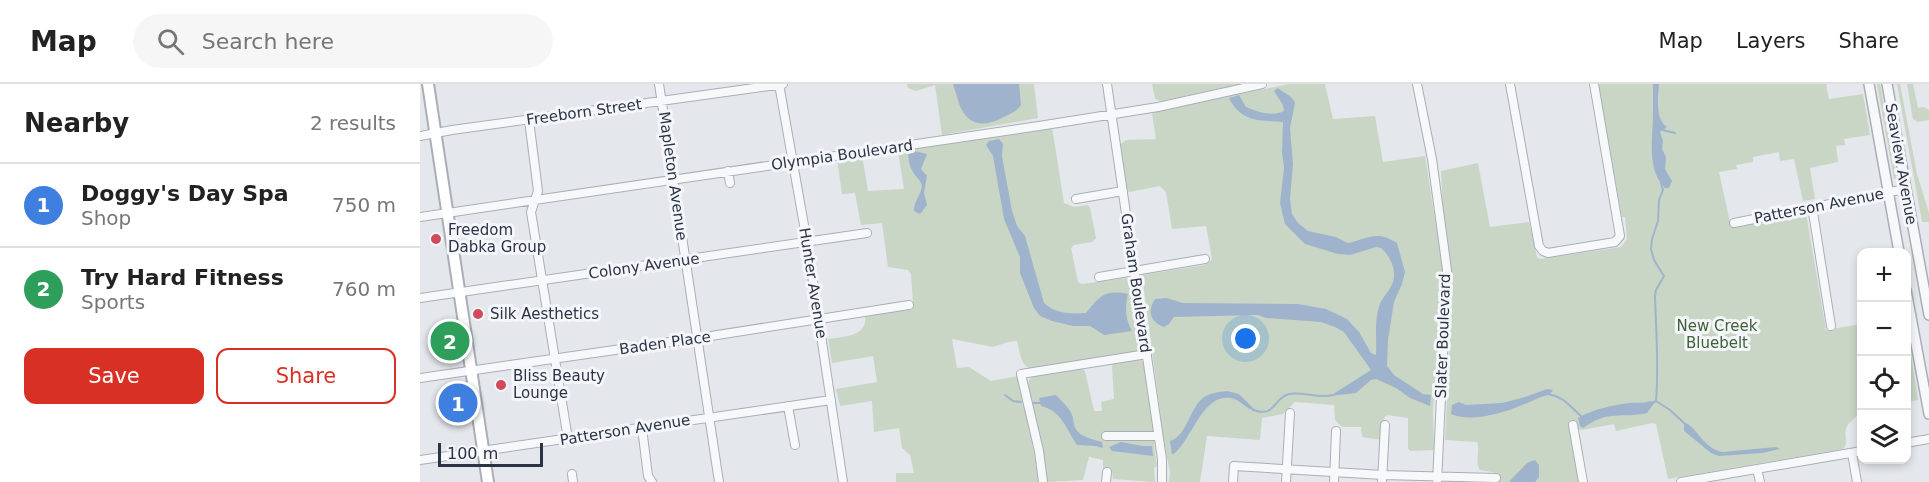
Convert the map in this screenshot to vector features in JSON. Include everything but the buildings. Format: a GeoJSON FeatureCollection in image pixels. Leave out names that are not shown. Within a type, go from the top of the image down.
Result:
{"type":"FeatureCollection","features":[{"type":"Feature","properties":{"kind":"main road"},"geometry":{"type":"LineString","coordinates":[[428,84],[488,482]]}},
{"type":"Feature","properties":{"kind":"street","name":"Mapleton Avenue"},"geometry":{"type":"LineString","coordinates":[[659,84],[719,482]]}},
{"type":"Feature","properties":{"kind":"street","name":"Freeborn Street"},"geometry":{"type":"LineString","coordinates":[[420,136],[780,84]]}},
{"type":"Feature","properties":{"kind":"street","name":"Hunter Avenue"},"geometry":{"type":"LineString","coordinates":[[780,84],[820,320],[843,482]]}},
{"type":"Feature","properties":{"kind":"street","name":"Graham Boulevard"},"geometry":{"type":"LineString","coordinates":[[1107,84],[1162,459],[1162,482]]}},
{"type":"Feature","properties":{"kind":"street","name":"Olympia Boulevard"},"geometry":{"type":"LineString","coordinates":[[420,217],[1112,115],[1262,84]]}},
{"type":"Feature","properties":{"kind":"street","name":"Slater Boulevard"},"geometry":{"type":"LineString","coordinates":[[1417,84],[1432,159],[1447,270],[1437,478]]}},
{"type":"Feature","properties":{"kind":"street"},"geometry":{"type":"LineString","coordinates":[[1510,84],[1539,246],[1548,253],[1615,242],[1619,239],[1594,84]]}},
{"type":"Feature","properties":{"kind":"street","name":"Seaview Avenue"},"geometry":{"type":"LineString","coordinates":[[1869,84],[1898,248]]}},
{"type":"Feature","properties":{"kind":"street","name":"Seaview Avenue"},"geometry":{"type":"LineString","coordinates":[[1887,84],[1929,314]]}},
{"type":"Feature","properties":{"kind":"street"},"geometry":{"type":"LineString","coordinates":[[529,120],[538,191],[531,212],[568,439]]}},
{"type":"Feature","properties":{"kind":"street"},"geometry":{"type":"LineString","coordinates":[[728,171],[730,183]]}},
{"type":"Feature","properties":{"kind":"street","name":"Patterson Avenue"},"geometry":{"type":"LineString","coordinates":[[1734,223],[1905,189]]}},
{"type":"Feature","properties":{"kind":"street"},"geometry":{"type":"LineString","coordinates":[[1076,199],[1123,191]]}},
{"type":"Feature","properties":{"kind":"street"},"geometry":{"type":"LineString","coordinates":[[1812,206],[1831,326]]}},
{"type":"Feature","properties":{"kind":"street","name":"Colony Avenue"},"geometry":{"type":"LineString","coordinates":[[420,298],[867,233]]}},
{"type":"Feature","properties":{"kind":"street"},"geometry":{"type":"LineString","coordinates":[[1099,277],[1205,259]]}},
{"type":"Feature","properties":{"kind":"street"},"geometry":{"type":"LineString","coordinates":[[1909,302],[1929,414]]}},
{"type":"Feature","properties":{"kind":"street","name":"Baden Place"},"geometry":{"type":"LineString","coordinates":[[420,378],[909,305]]}},
{"type":"Feature","properties":{"kind":"street"},"geometry":{"type":"LineString","coordinates":[[1912,316],[1929,314]]}},
{"type":"Feature","properties":{"kind":"street"},"geometry":{"type":"LineString","coordinates":[[1043,482],[1039,451],[1021,374],[1147,354]]}},
{"type":"Feature","properties":{"kind":"street","name":"Patterson Avenue"},"geometry":{"type":"LineString","coordinates":[[420,460],[831,399]]}},
{"type":"Feature","properties":{"kind":"street"},"geometry":{"type":"LineString","coordinates":[[788,406],[795,445]]}},
{"type":"Feature","properties":{"kind":"street"},"geometry":{"type":"LineString","coordinates":[[1286,482],[1290,413]]}},
{"type":"Feature","properties":{"kind":"street"},"geometry":{"type":"LineString","coordinates":[[1383,478],[1385,425]]}},
{"type":"Feature","properties":{"kind":"street"},"geometry":{"type":"LineString","coordinates":[[1573,425],[1583,482]]}},
{"type":"Feature","properties":{"kind":"street"},"geometry":{"type":"LineString","coordinates":[[642,428],[648,476],[652,482]]}},
{"type":"Feature","properties":{"kind":"street"},"geometry":{"type":"LineString","coordinates":[[1334,482],[1336,431]]}},
{"type":"Feature","properties":{"kind":"street"},"geometry":{"type":"LineString","coordinates":[[1106,436],[1158,435]]}},
{"type":"Feature","properties":{"kind":"street"},"geometry":{"type":"LineString","coordinates":[[1911,442],[1929,439]]}},
{"type":"Feature","properties":{"kind":"street"},"geometry":{"type":"LineString","coordinates":[[1681,482],[1857,452]]}},
{"type":"Feature","properties":{"kind":"street"},"geometry":{"type":"LineString","coordinates":[[1852,453],[1857,482]]}},
{"type":"Feature","properties":{"kind":"street"},"geometry":{"type":"LineString","coordinates":[[1233,482],[1234,466],[1334,472],[1383,478],[1496,478]]}},
{"type":"Feature","properties":{"kind":"street"},"geometry":{"type":"LineString","coordinates":[[1757,468],[1760,482]]}},
{"type":"Feature","properties":{"kind":"street"},"geometry":{"type":"LineString","coordinates":[[1106,482],[1107,472]]}},
{"type":"Feature","properties":{"kind":"green space"},"geometry":{"type":"Polygon","coordinates":[[[907,84],[1034,84],[1038,118],[942,135],[935,85],[916,91],[908,88],[907,84]]]}},
{"type":"Feature","properties":{"kind":"green space"},"geometry":{"type":"Polygon","coordinates":[[[1152,84],[1243,84],[1161,101],[1155,99],[1152,84]]]}},
{"type":"Feature","properties":{"kind":"green space"},"geometry":{"type":"Polygon","coordinates":[[[1289,84],[1325,84],[1333,119],[1375,116],[1383,162],[1425,156],[1443,270],[1433,412],[1434,450],[1410,451],[1408,448],[1408,418],[1387,415],[1384,418],[1382,440],[1362,437],[1361,427],[1342,427],[1335,420],[1334,405],[1295,402],[1283,414],[1262,418],[1260,440],[1207,436],[1200,482],[1169,482],[1170,472],[1142,275],[1205,265],[1212,259],[1206,226],[1172,229],[1166,192],[1160,186],[1129,192],[1125,187],[1121,144],[1126,140],[1156,139],[1152,114],[1156,111],[1289,84]]]}},
{"type":"Feature","properties":{"kind":"green space","name":"New Creek Bluebelt"},"geometry":{"type":"Polygon","coordinates":[[[1598,84],[1826,84],[1829,99],[1863,94],[1870,135],[1844,139],[1845,145],[1836,146],[1838,162],[1810,168],[1815,199],[1803,201],[1794,159],[1780,161],[1779,152],[1753,157],[1753,162],[1736,165],[1737,169],[1719,172],[1731,227],[1800,212],[1805,214],[1826,330],[1857,325],[1857,416],[1847,426],[1846,444],[1843,449],[1668,479],[1656,424],[1616,431],[1614,424],[1582,430],[1569,427],[1579,482],[1498,482],[1497,473],[1480,470],[1477,442],[1445,440],[1453,278],[1443,207],[1441,171],[1478,163],[1490,227],[1529,222],[1537,257],[1540,259],[1621,247],[1627,239],[1625,217],[1622,217],[1598,84]]]}},
{"type":"Feature","properties":{"kind":"green space"},"geometry":{"type":"Polygon","coordinates":[[[1877,84],[1880,84],[1897,179],[1894,179],[1877,84]]]}},
{"type":"Feature","properties":{"kind":"green space"},"geometry":{"type":"Polygon","coordinates":[[[1897,84],[1900,84],[1917,174],[1929,213],[1929,222],[1922,222],[1897,84]]]}},
{"type":"Feature","properties":{"kind":"green space"},"geometry":{"type":"Polygon","coordinates":[[[1907,84],[1913,84],[1918,108],[1924,107],[1929,110],[1929,120],[1918,122],[1913,119],[1907,84]]]}},
{"type":"Feature","properties":{"kind":"green space"},"geometry":{"type":"Polygon","coordinates":[[[1052,127],[1064,203],[1074,207],[1088,205],[1096,238],[1092,242],[1074,245],[1071,248],[1078,282],[1082,284],[1134,277],[1143,350],[1135,354],[1030,368],[1022,361],[1017,341],[993,347],[952,339],[957,368],[969,367],[991,381],[1018,376],[1040,482],[896,482],[896,473],[914,473],[910,455],[902,448],[899,428],[874,432],[872,401],[840,406],[836,389],[877,382],[873,356],[832,363],[828,339],[859,332],[865,323],[865,316],[912,309],[911,274],[908,270],[888,267],[882,223],[861,225],[855,193],[842,194],[837,159],[862,155],[868,191],[904,189],[898,151],[1052,127]]]}},
{"type":"Feature","properties":{"kind":"green space"},"geometry":{"type":"Polygon","coordinates":[[[1911,354],[1918,400],[1911,401],[1911,354]]]}},
{"type":"Feature","properties":{"kind":"green space"},"geometry":{"type":"Polygon","coordinates":[[[1137,358],[1145,363],[1155,430],[1157,466],[1154,468],[1155,482],[1113,479],[1112,471],[1103,470],[1103,460],[1089,457],[1083,480],[1046,482],[1028,387],[1029,380],[1035,375],[1082,368],[1085,371],[1094,411],[1102,411],[1101,402],[1114,399],[1112,366],[1114,362],[1137,358]]]}},
{"type":"Feature","properties":{"kind":"water"},"geometry":{"type":"Polygon","coordinates":[[[953,84],[1019,84],[1021,105],[1017,110],[994,122],[979,123],[963,113],[953,84]]]}},
{"type":"Feature","properties":{"kind":"water"},"geometry":{"type":"Polygon","coordinates":[[[1653,84],[1659,84],[1659,114],[1667,127],[1660,132],[1663,141],[1662,149],[1666,157],[1665,169],[1672,181],[1669,188],[1665,188],[1659,180],[1653,163],[1653,84]]]}},
{"type":"Feature","properties":{"kind":"water"},"geometry":{"type":"Polygon","coordinates":[[[1278,88],[1290,96],[1295,103],[1290,128],[1293,164],[1290,199],[1292,214],[1308,231],[1336,237],[1348,243],[1378,236],[1397,243],[1405,272],[1394,302],[1388,340],[1387,366],[1394,375],[1423,394],[1431,395],[1430,406],[1376,379],[1371,380],[1356,393],[1330,396],[1371,370],[1344,332],[1321,322],[1266,318],[1258,315],[1174,317],[1164,327],[1151,316],[1151,308],[1155,299],[1166,298],[1183,303],[1298,304],[1326,309],[1347,319],[1359,332],[1371,353],[1376,355],[1377,313],[1394,277],[1390,259],[1381,248],[1376,247],[1350,255],[1338,254],[1305,244],[1285,224],[1280,203],[1284,168],[1283,122],[1252,119],[1245,116],[1229,98],[1239,95],[1246,107],[1275,114],[1284,111],[1274,91],[1278,88]]]}},
{"type":"Feature","properties":{"kind":"water"},"geometry":{"type":"Polygon","coordinates":[[[999,139],[1003,144],[1002,156],[1012,211],[1017,226],[1025,236],[1044,303],[1064,312],[1086,313],[1103,296],[1113,293],[1128,294],[1126,313],[1132,331],[1104,335],[1090,326],[1073,326],[1052,321],[1040,316],[1034,308],[1020,273],[1020,257],[1004,219],[993,156],[986,145],[989,141],[999,139]]]}},
{"type":"Feature","properties":{"kind":"water"},"geometry":{"type":"Polygon","coordinates":[[[910,150],[927,154],[921,169],[927,176],[924,193],[927,205],[920,214],[914,211],[914,207],[922,186],[911,167],[908,154],[910,150]]]}},
{"type":"Feature","properties":{"kind":"water"},"geometry":{"type":"Polygon","coordinates":[[[1547,389],[1553,390],[1549,395],[1496,414],[1468,418],[1451,414],[1452,405],[1459,402],[1466,405],[1502,403],[1547,389]]]}},
{"type":"Feature","properties":{"kind":"water"},"geometry":{"type":"Polygon","coordinates":[[[1227,391],[1239,394],[1256,411],[1231,398],[1221,398],[1204,410],[1179,449],[1172,455],[1170,441],[1180,434],[1198,403],[1208,395],[1227,391]]]}},
{"type":"Feature","properties":{"kind":"water"},"geometry":{"type":"Polygon","coordinates":[[[1056,395],[1071,412],[1078,432],[1087,438],[1102,442],[1103,448],[1077,445],[1059,416],[1041,406],[1039,398],[1056,395]]]}},
{"type":"Feature","properties":{"kind":"water"},"geometry":{"type":"Polygon","coordinates":[[[1655,402],[1647,413],[1608,416],[1583,428],[1580,426],[1578,418],[1597,410],[1655,402]]]}},
{"type":"Feature","properties":{"kind":"water"},"geometry":{"type":"Polygon","coordinates":[[[1684,422],[1715,450],[1722,452],[1776,447],[1780,449],[1762,453],[1719,456],[1711,453],[1684,431],[1684,422]]]}},
{"type":"Feature","properties":{"kind":"water"},"geometry":{"type":"Polygon","coordinates":[[[1121,442],[1152,446],[1153,456],[1112,451],[1109,447],[1121,442]]]}},
{"type":"Feature","properties":{"kind":"water"},"geometry":{"type":"Polygon","coordinates":[[[1535,460],[1539,465],[1539,477],[1535,482],[1509,482],[1527,463],[1535,460]]]}},
{"type":"Feature","properties":{"kind":"waterway"},"geometry":{"type":"LineString","coordinates":[[1663,130],[1675,133]]}},
{"type":"Feature","properties":{"kind":"waterway"},"geometry":{"type":"LineString","coordinates":[[1652,403],[1656,401],[1657,375],[1655,296],[1664,276],[1654,260],[1651,249],[1658,221],[1659,200],[1663,190],[1661,183]]}},
{"type":"Feature","properties":{"kind":"waterway"},"geometry":{"type":"LineString","coordinates":[[1253,410],[1260,412],[1270,410],[1280,399],[1289,394],[1333,395]]}},
{"type":"Feature","properties":{"kind":"waterway"},"geometry":{"type":"LineString","coordinates":[[1548,394],[1563,400],[1582,417]]}},
{"type":"Feature","properties":{"kind":"waterway"},"geometry":{"type":"LineString","coordinates":[[1005,395],[1013,401],[1021,402]]}},
{"type":"Feature","properties":{"kind":"waterway"},"geometry":{"type":"LineString","coordinates":[[1656,401],[1684,423]]}},
{"type":"Feature","properties":{"kind":"waterway"},"geometry":{"type":"LineString","coordinates":[[1033,403],[1042,403]]}},
{"type":"Feature","properties":{"kind":"place","name":"Freedom Dabka Group"},"geometry":{"type":"Point","coordinates":[436,239]}},
{"type":"Feature","properties":{"kind":"place","name":"Silk Aesthetics"},"geometry":{"type":"Point","coordinates":[478,314]}},
{"type":"Feature","properties":{"kind":"place","name":"Try Hard Fitness"},"geometry":{"type":"Point","coordinates":[450,341]}},
{"type":"Feature","properties":{"kind":"place","name":"Bliss Beauty Lounge"},"geometry":{"type":"Point","coordinates":[501,385]}},
{"type":"Feature","properties":{"kind":"place","name":"Doggy's Day Spa"},"geometry":{"type":"Point","coordinates":[458,403]}}]}
